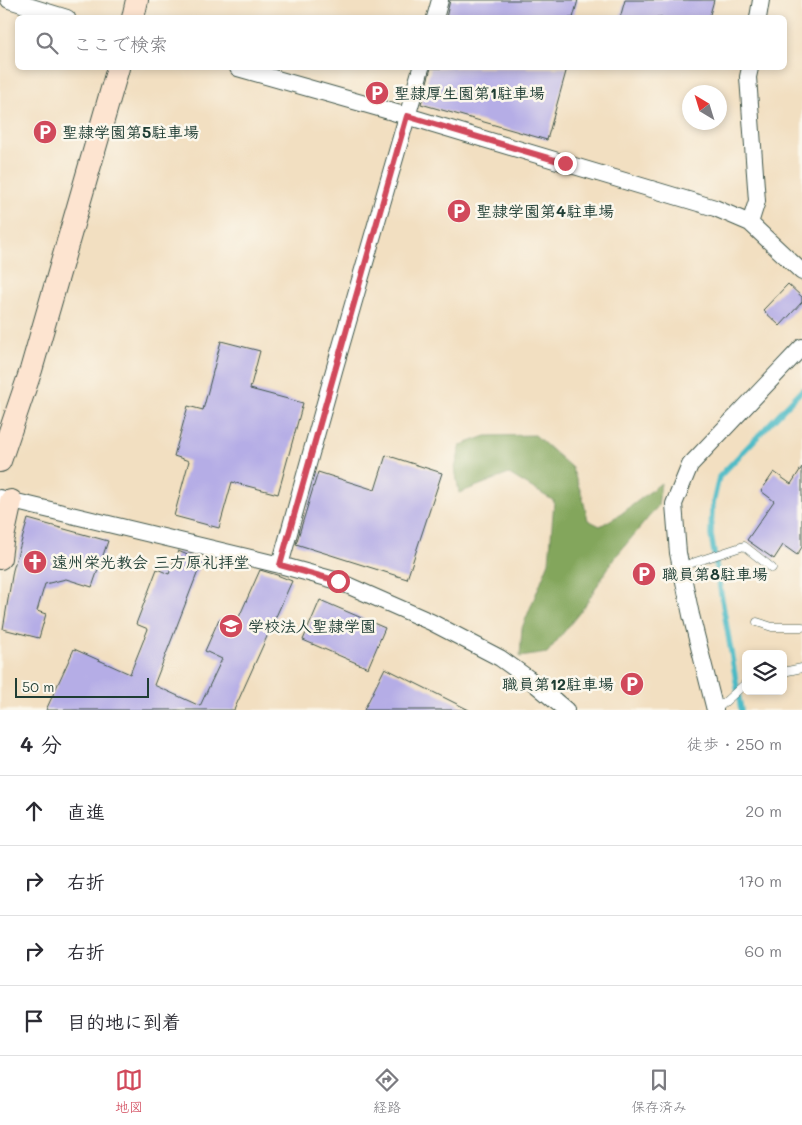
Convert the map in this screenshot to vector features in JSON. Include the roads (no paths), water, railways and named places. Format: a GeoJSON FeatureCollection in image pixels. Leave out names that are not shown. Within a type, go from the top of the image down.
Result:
{"type":"FeatureCollection","features":[{"type":"Feature","properties":{"kind":"street"},"geometry":{"type":"LineString","coordinates":[[9,0],[57,15]]}},
{"type":"Feature","properties":{"kind":"street"},"geometry":{"type":"LineString","coordinates":[[134,15],[137,0]]}},
{"type":"Feature","properties":{"kind":"street"},"geometry":{"type":"LineString","coordinates":[[436,15],[440,0]]}},
{"type":"Feature","properties":{"kind":"street"},"geometry":{"type":"LineString","coordinates":[[758,15],[761,0]]}},
{"type":"Feature","properties":{"kind":"street"},"geometry":{"type":"LineString","coordinates":[[0,461],[31,370],[117,70]]}},
{"type":"Feature","properties":{"kind":"street"},"geometry":{"type":"LineString","coordinates":[[245,70],[715,208],[750,223],[802,272]]}},
{"type":"Feature","properties":{"kind":"street"},"geometry":{"type":"LineString","coordinates":[[280,565],[420,70]]}},
{"type":"Feature","properties":{"kind":"street"},"geometry":{"type":"LineString","coordinates":[[750,70],[748,77],[757,201],[750,223]]}},
{"type":"Feature","properties":{"kind":"street"},"geometry":{"type":"LineString","coordinates":[[715,710],[680,567],[674,504],[690,465],[802,347]]}},
{"type":"Feature","properties":{"kind":"street"},"geometry":{"type":"LineString","coordinates":[[0,558],[6,500],[280,565],[338,581],[431,622],[500,658],[528,678],[566,710]]}},
{"type":"Feature","properties":{"kind":"lane"},"geometry":{"type":"LineString","coordinates":[[680,567],[744,546],[772,568]]}},
{"type":"Feature","properties":{"kind":"lane"},"geometry":{"type":"LineString","coordinates":[[757,622],[772,627],[802,627]]}},
{"type":"Feature","properties":{"kind":"lane"},"geometry":{"type":"LineString","coordinates":[[787,671],[802,668]]}},
{"type":"Feature","properties":{"kind":"lane"},"geometry":{"type":"LineString","coordinates":[[715,710],[742,686]]}},
{"type":"Feature","properties":{"kind":"waterway"},"geometry":{"type":"LineString","coordinates":[[741,710],[711,535],[712,508],[719,477],[802,390]]}},
{"type":"Feature","properties":{"kind":"place","name":"聖隷厚生園第1駐車場"},"geometry":{"type":"Point","coordinates":[377,93]}},
{"type":"Feature","properties":{"kind":"place","name":"聖隷学園第5駐車場"},"geometry":{"type":"Point","coordinates":[45,132]}},
{"type":"Feature","properties":{"kind":"place","name":"聖隷学園第4駐車場"},"geometry":{"type":"Point","coordinates":[459,211]}},
{"type":"Feature","properties":{"kind":"place","name":"遠州栄光教会 三方原礼拝堂"},"geometry":{"type":"Point","coordinates":[35,562]}},
{"type":"Feature","properties":{"kind":"place","name":"職員第8駐車場"},"geometry":{"type":"Point","coordinates":[644,574]}},
{"type":"Feature","properties":{"kind":"place","name":"学校法人聖隷学園"},"geometry":{"type":"Point","coordinates":[231,626]}},
{"type":"Feature","properties":{"kind":"place","name":"職員第12駐車場"},"geometry":{"type":"Point","coordinates":[632,684]}}]}
